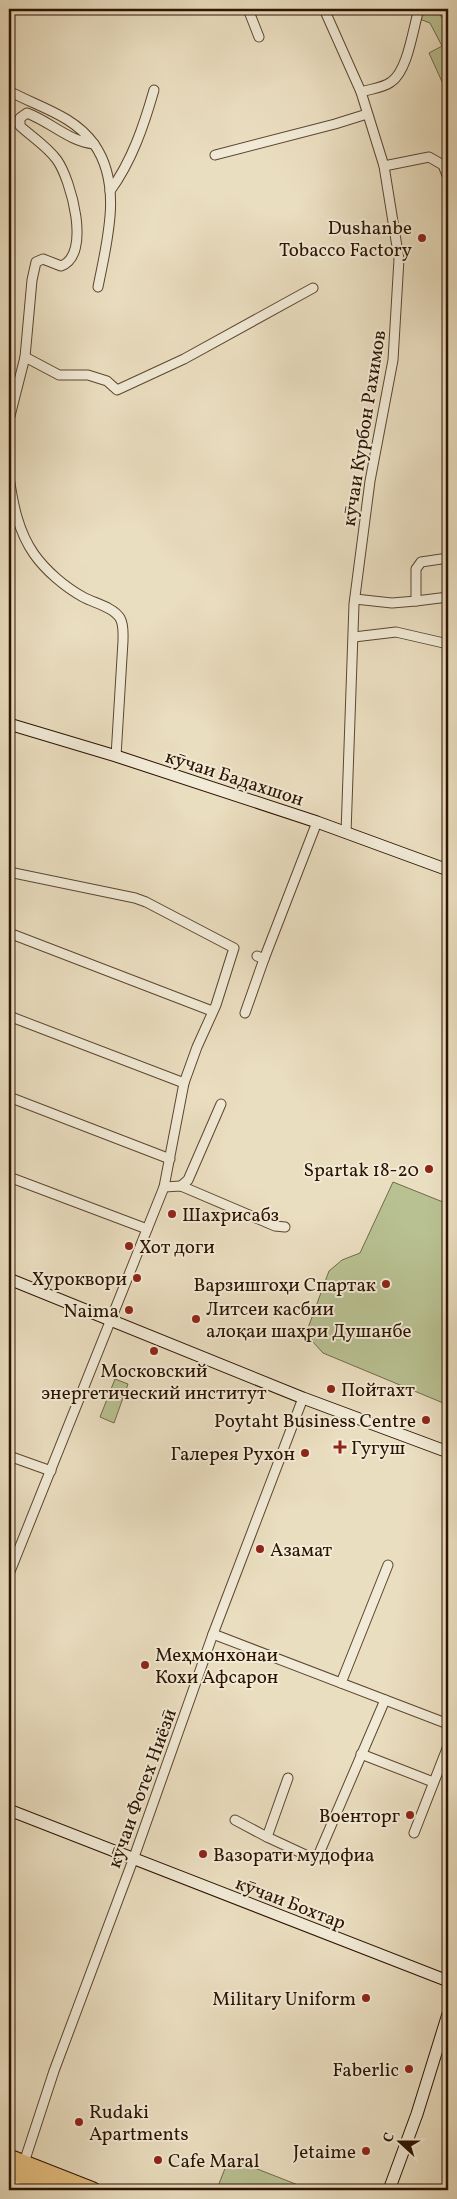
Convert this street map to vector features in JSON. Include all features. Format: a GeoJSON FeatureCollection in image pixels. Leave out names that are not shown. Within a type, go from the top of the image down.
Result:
{"type":"FeatureCollection","features":[{"type":"Feature","properties":{"kind":"highway"},"geometry":{"type":"LineString","coordinates":[[9,2157],[17,2170],[58,2190]]}},
{"type":"Feature","properties":{"kind":"highway"},"geometry":{"type":"LineString","coordinates":[[17,2170],[93,2190]]}},
{"type":"Feature","properties":{"kind":"main road","name":"кӯчаи Бадахшон"},"geometry":{"type":"LineString","coordinates":[[9,724],[116,756],[317,822],[448,870]]}},
{"type":"Feature","properties":{"kind":"main road"},"geometry":{"type":"LineString","coordinates":[[9,1279],[303,1398],[448,1452]]}},
{"type":"Feature","properties":{"kind":"main road","name":"кӯчаи Бохтар"},"geometry":{"type":"LineString","coordinates":[[9,1810],[133,1860],[448,1981]]}},
{"type":"Feature","properties":{"kind":"main road"},"geometry":{"type":"LineString","coordinates":[[389,2190],[417,2114],[448,2014]]}},
{"type":"Feature","properties":{"kind":"street"},"geometry":{"type":"LineString","coordinates":[[248,9],[259,37]]}},
{"type":"Feature","properties":{"kind":"street","name":"кӯчаи Курбон Рахимов"},"geometry":{"type":"LineString","coordinates":[[324,9],[360,92],[384,166],[398,260],[393,360],[370,481],[355,599],[346,833]]}},
{"type":"Feature","properties":{"kind":"street"},"geometry":{"type":"LineString","coordinates":[[360,92],[386,85],[397,77],[404,62],[419,9]]}},
{"type":"Feature","properties":{"kind":"street"},"geometry":{"type":"LineString","coordinates":[[110,191],[124,170],[146,120],[154,90]]}},
{"type":"Feature","properties":{"kind":"street"},"geometry":{"type":"LineString","coordinates":[[9,91],[75,124],[85,132],[105,163],[110,191],[108,231],[98,287]]}},
{"type":"Feature","properties":{"kind":"street"},"geometry":{"type":"LineString","coordinates":[[9,420],[25,357],[32,280],[36,262],[42,259],[61,266],[68,264],[72,258],[77,229],[74,202],[57,160],[40,142],[20,126],[20,118],[27,113],[37,116],[69,137],[94,144]]}},
{"type":"Feature","properties":{"kind":"street"},"geometry":{"type":"LineString","coordinates":[[215,155],[367,114]]}},
{"type":"Feature","properties":{"kind":"street"},"geometry":{"type":"LineString","coordinates":[[384,166],[429,157],[443,165],[448,178]]}},
{"type":"Feature","properties":{"kind":"street"},"geometry":{"type":"LineString","coordinates":[[25,357],[59,376],[88,375],[107,381],[117,390],[184,359],[312,288]]}},
{"type":"Feature","properties":{"kind":"street"},"geometry":{"type":"LineString","coordinates":[[9,477],[21,532],[34,554],[50,572],[81,596],[115,613],[120,619],[124,641],[116,756]]}},
{"type":"Feature","properties":{"kind":"street"},"geometry":{"type":"LineString","coordinates":[[416,600],[416,569],[418,564],[448,558]]}},
{"type":"Feature","properties":{"kind":"street"},"geometry":{"type":"LineString","coordinates":[[355,599],[392,603],[448,596]]}},
{"type":"Feature","properties":{"kind":"street"},"geometry":{"type":"LineString","coordinates":[[354,637],[396,632],[448,644]]}},
{"type":"Feature","properties":{"kind":"street"},"geometry":{"type":"LineString","coordinates":[[245,1012],[261,957],[317,822]]}},
{"type":"Feature","properties":{"kind":"street"},"geometry":{"type":"LineString","coordinates":[[9,872],[146,902],[234,948],[220,994],[184,1083],[164,1187],[52,1471],[9,1574]]}},
{"type":"Feature","properties":{"kind":"street"},"geometry":{"type":"LineString","coordinates":[[10,937],[212,1011]]}},
{"type":"Feature","properties":{"kind":"street"},"geometry":{"type":"LineString","coordinates":[[9,1016],[184,1083]]}},
{"type":"Feature","properties":{"kind":"street"},"geometry":{"type":"LineString","coordinates":[[9,1097],[170,1158]]}},
{"type":"Feature","properties":{"kind":"street"},"geometry":{"type":"LineString","coordinates":[[181,1186],[188,1180],[221,1104]]}},
{"type":"Feature","properties":{"kind":"street"},"geometry":{"type":"LineString","coordinates":[[9,1176],[147,1230]]}},
{"type":"Feature","properties":{"kind":"street"},"geometry":{"type":"LineString","coordinates":[[164,1187],[181,1186],[275,1226],[285,1227]]}},
{"type":"Feature","properties":{"kind":"street","name":"кӯчаи Фотех Ниёзӣ"},"geometry":{"type":"LineString","coordinates":[[14,2190],[17,2170],[133,1860],[213,1634],[303,1398]]}},
{"type":"Feature","properties":{"kind":"street"},"geometry":{"type":"LineString","coordinates":[[9,1456],[52,1471]]}},
{"type":"Feature","properties":{"kind":"street"},"geometry":{"type":"LineString","coordinates":[[341,1683],[388,1565]]}},
{"type":"Feature","properties":{"kind":"street"},"geometry":{"type":"LineString","coordinates":[[213,1634],[448,1724]]}},
{"type":"Feature","properties":{"kind":"street"},"geometry":{"type":"LineString","coordinates":[[235,1820],[310,1858],[318,1856],[360,1754],[385,1700]]}},
{"type":"Feature","properties":{"kind":"street"},"geometry":{"type":"LineString","coordinates":[[414,1833],[448,1746]]}},
{"type":"Feature","properties":{"kind":"street"},"geometry":{"type":"LineString","coordinates":[[360,1754],[433,1782]]}},
{"type":"Feature","properties":{"kind":"street"},"geometry":{"type":"LineString","coordinates":[[267,1836],[288,1778]]}},
{"type":"Feature","properties":{"kind":"green space"},"geometry":{"type":"Polygon","coordinates":[[[421,9],[436,9],[448,27],[448,95],[429,53],[442,46],[430,23],[417,18],[421,9]]]}},
{"type":"Feature","properties":{"kind":"green space","name":"Варзишгоҳи Спартак"},"geometry":{"type":"Polygon","coordinates":[[[393,1182],[448,1204],[448,1405],[323,1353],[313,1342],[308,1328],[329,1271],[342,1260],[360,1253],[393,1182]]]}},
{"type":"Feature","properties":{"kind":"green space"},"geometry":{"type":"Polygon","coordinates":[[[115,1379],[128,1384],[114,1423],[100,1417],[115,1379]]]}},
{"type":"Feature","properties":{"kind":"green space"},"geometry":{"type":"Polygon","coordinates":[[[229,2158],[311,2190],[217,2189],[229,2158]]]}},
{"type":"Feature","properties":{"kind":"place","name":"Dushanbe Tobacco Factory"},"geometry":{"type":"Point","coordinates":[422,238]}},
{"type":"Feature","properties":{"kind":"place","name":"Spartak 18-20"},"geometry":{"type":"Point","coordinates":[429,1169]}},
{"type":"Feature","properties":{"kind":"place","name":"Шахрисабз"},"geometry":{"type":"Point","coordinates":[172,1214]}},
{"type":"Feature","properties":{"kind":"place","name":"Хот доги"},"geometry":{"type":"Point","coordinates":[129,1246]}},
{"type":"Feature","properties":{"kind":"place","name":"Хуроквори"},"geometry":{"type":"Point","coordinates":[137,1278]}},
{"type":"Feature","properties":{"kind":"place","name":"Варзишгоҳи Спартак"},"geometry":{"type":"Point","coordinates":[386,1284]}},
{"type":"Feature","properties":{"kind":"place","name":"Naima"},"geometry":{"type":"Point","coordinates":[129,1310]}},
{"type":"Feature","properties":{"kind":"place","name":"Литсеи касбии алоқаи шаҳри Душанбе"},"geometry":{"type":"Point","coordinates":[196,1319]}},
{"type":"Feature","properties":{"kind":"place","name":"Московский энергетический институт"},"geometry":{"type":"Point","coordinates":[154,1351]}},
{"type":"Feature","properties":{"kind":"place","name":"Пойтахт"},"geometry":{"type":"Point","coordinates":[331,1389]}},
{"type":"Feature","properties":{"kind":"place","name":"Poytaht Business Centre"},"geometry":{"type":"Point","coordinates":[426,1420]}},
{"type":"Feature","properties":{"kind":"place","name":"Гугуш"},"geometry":{"type":"Point","coordinates":[340,1447]}},
{"type":"Feature","properties":{"kind":"place","name":"Галерея Рухон"},"geometry":{"type":"Point","coordinates":[305,1453]}},
{"type":"Feature","properties":{"kind":"place","name":"Азамат"},"geometry":{"type":"Point","coordinates":[260,1549]}},
{"type":"Feature","properties":{"kind":"place","name":"Меҳмонхонаи Кохи Афсарон"},"geometry":{"type":"Point","coordinates":[145,1665]}},
{"type":"Feature","properties":{"kind":"place","name":"Военторг"},"geometry":{"type":"Point","coordinates":[410,1815]}},
{"type":"Feature","properties":{"kind":"place","name":"Вазорати мудофиа"},"geometry":{"type":"Point","coordinates":[203,1854]}},
{"type":"Feature","properties":{"kind":"place","name":"Military Uniform"},"geometry":{"type":"Point","coordinates":[366,1998]}},
{"type":"Feature","properties":{"kind":"place","name":"Faberlic"},"geometry":{"type":"Point","coordinates":[409,2069]}},
{"type":"Feature","properties":{"kind":"place","name":"Rudaki Apartments"},"geometry":{"type":"Point","coordinates":[79,2122]}},
{"type":"Feature","properties":{"kind":"place","name":"Jetaime"},"geometry":{"type":"Point","coordinates":[366,2151]}},
{"type":"Feature","properties":{"kind":"place","name":"Cafe Maral"},"geometry":{"type":"Point","coordinates":[158,2160]}}]}
